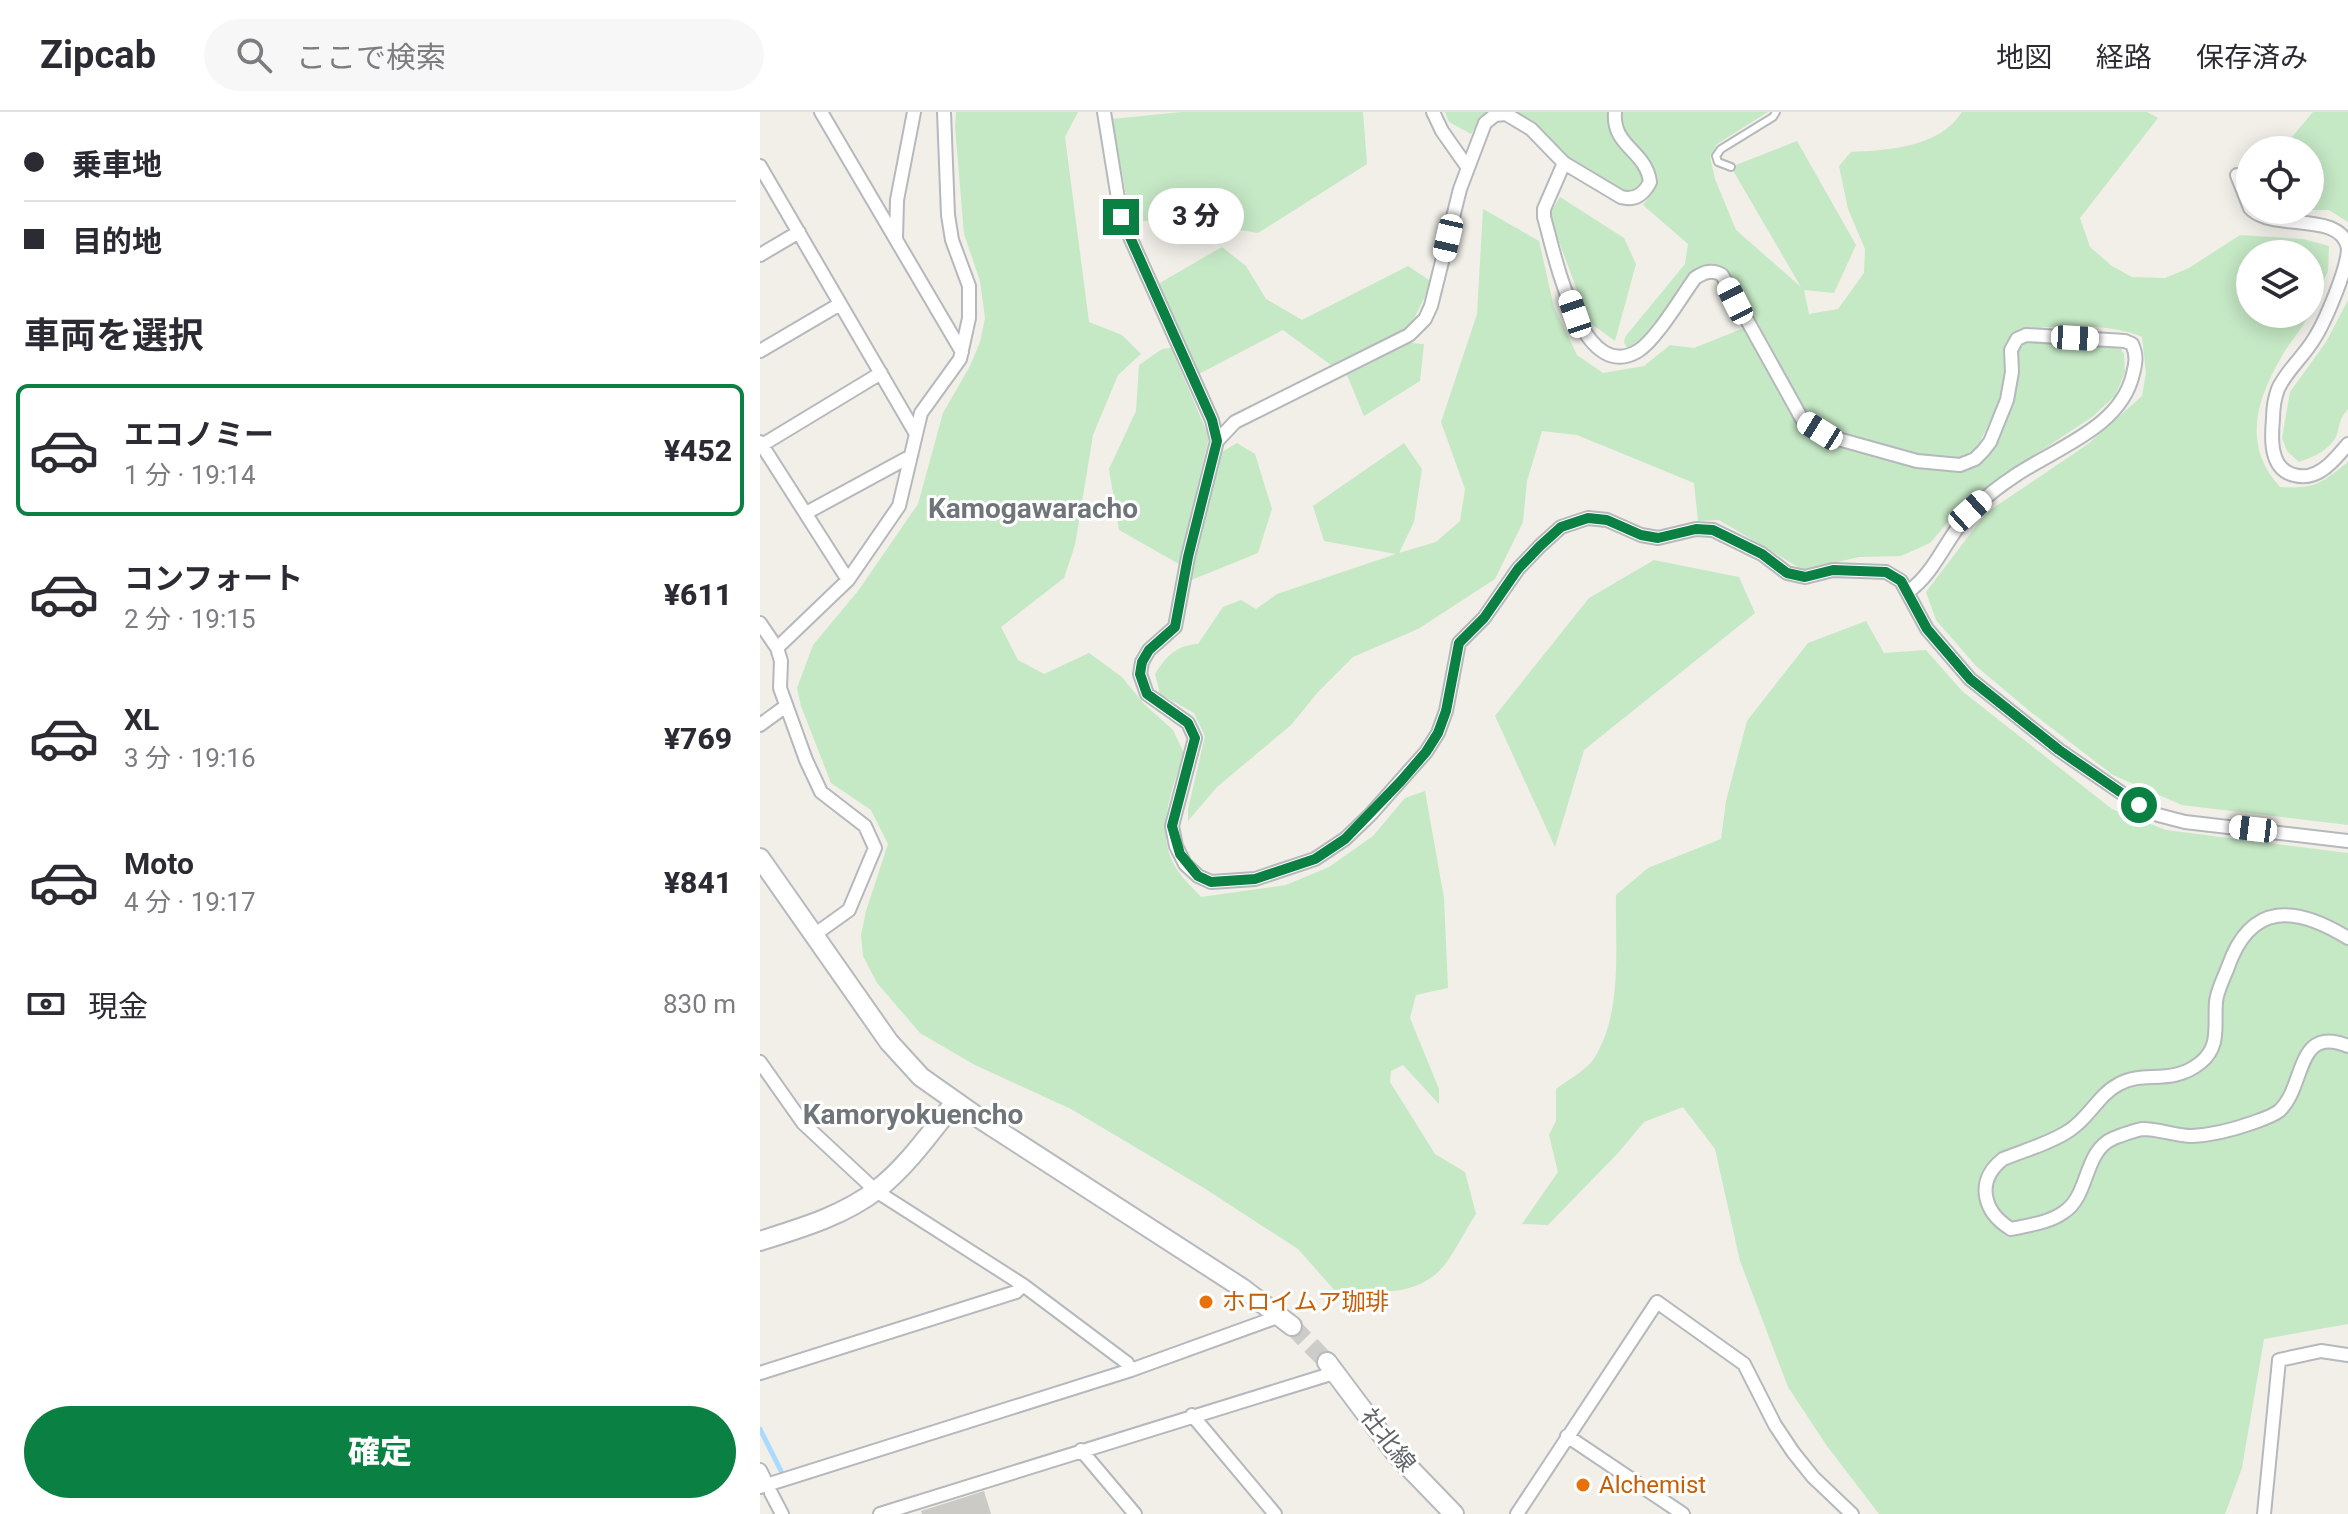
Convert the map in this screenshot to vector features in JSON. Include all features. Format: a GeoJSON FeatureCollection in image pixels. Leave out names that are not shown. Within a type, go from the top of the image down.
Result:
{"type":"FeatureCollection","features":[{"type":"Feature","properties":{"kind":"street"},"geometry":{"type":"LineString","coordinates":[[821,112],[962,352]]}},
{"type":"Feature","properties":{"kind":"street"},"geometry":{"type":"LineString","coordinates":[[896,239],[897,200],[914,112]]}},
{"type":"Feature","properties":{"kind":"street"},"geometry":{"type":"LineString","coordinates":[[777,648],[848,580],[899,506],[921,413],[960,359],[969,318],[969,286],[952,240],[948,215],[944,112]]}},
{"type":"Feature","properties":{"kind":"street"},"geometry":{"type":"LineString","coordinates":[[1114,112],[1104,112],[1121,217],[1212,420],[1217,441],[1188,557],[1175,627],[1149,650],[1140,674],[1147,694],[1188,723],[1195,738],[1172,826],[1176,846],[1185,864],[1198,876],[1211,882],[1255,879],[1315,859],[1345,839],[1426,752],[1438,733],[1446,711],[1459,643],[1484,618],[1518,569],[1561,527],[1588,518],[1607,520],[1641,535],[1658,538],[1696,529],[1713,530],[1762,554],[1787,573],[1805,577],[1833,570],[1886,572],[1901,581],[1909,591],[1927,629],[1970,679],[2059,750],[2139,805],[2158,815],[2185,822],[2348,841]]}},
{"type":"Feature","properties":{"kind":"street"},"geometry":{"type":"LineString","coordinates":[[1433,112],[1442,131],[1468,168]]}},
{"type":"Feature","properties":{"kind":"street"},"geometry":{"type":"LineString","coordinates":[[1217,441],[1235,422],[1409,335],[1425,319],[1468,168],[1485,123],[1495,115],[1506,114],[1531,129],[1564,163],[1621,197],[1629,199],[1643,193],[1650,182],[1647,168],[1619,138],[1615,112]]}},
{"type":"Feature","properties":{"kind":"street"},"geometry":{"type":"LineString","coordinates":[[1564,163],[1544,209],[1544,217],[1575,314],[1593,345],[1612,356],[1622,357],[1639,350],[1695,278],[1709,271],[1717,272],[1722,275],[1802,419],[1838,439],[1917,461],[1968,463],[1983,451],[2000,421],[2012,372],[2011,350],[2017,339],[2026,335],[2132,344],[2137,359],[2130,388],[2117,409],[2087,432],[1993,491],[1970,511],[1925,576],[1909,591]]}},
{"type":"Feature","properties":{"kind":"street"},"geometry":{"type":"LineString","coordinates":[[760,166],[916,434]]}},
{"type":"Feature","properties":{"kind":"street"},"geometry":{"type":"LineString","coordinates":[[2318,224],[2337,231],[2348,247],[2346,264],[2316,338],[2278,389],[2272,447],[2277,464],[2284,473],[2301,477],[2312,476],[2326,468],[2348,444]]}},
{"type":"Feature","properties":{"kind":"street"},"geometry":{"type":"LineString","coordinates":[[760,255],[799,232]]}},
{"type":"Feature","properties":{"kind":"street"},"geometry":{"type":"LineString","coordinates":[[760,351],[840,304]]}},
{"type":"Feature","properties":{"kind":"street"},"geometry":{"type":"LineString","coordinates":[[848,580],[761,443],[881,373]]}},
{"type":"Feature","properties":{"kind":"street"},"geometry":{"type":"LineString","coordinates":[[806,513],[911,456]]}},
{"type":"Feature","properties":{"kind":"street"},"geometry":{"type":"LineString","coordinates":[[760,623],[777,648],[781,661],[780,688],[821,792],[865,826],[875,848],[849,910],[814,935]]}},
{"type":"Feature","properties":{"kind":"street"},"geometry":{"type":"LineString","coordinates":[[760,725],[786,706]]}},
{"type":"Feature","properties":{"kind":"street"},"geometry":{"type":"LineString","coordinates":[[760,858],[889,1042],[921,1077],[1242,1288],[1286,1321]]}},
{"type":"Feature","properties":{"kind":"street"},"geometry":{"type":"LineString","coordinates":[[2348,938],[2324,924],[2288,915],[2259,919],[2244,934],[2233,952],[2216,1000],[2217,1028],[2213,1049],[2201,1062],[2168,1078],[2130,1079],[2116,1085],[2088,1116],[2069,1131],[2003,1159],[1994,1166],[1984,1187],[1986,1200],[1992,1212],[2011,1229],[2050,1220],[2067,1211],[2077,1197],[2093,1159],[2102,1145],[2112,1139],[2143,1129],[2189,1136],[2222,1133],[2254,1122],[2278,1112],[2291,1095],[2305,1055],[2312,1047],[2324,1041],[2348,1046]]}},
{"type":"Feature","properties":{"kind":"street"},"geometry":{"type":"LineString","coordinates":[[760,1062],[803,1123],[876,1191],[1023,1285],[1127,1363],[1131,1370]]}},
{"type":"Feature","properties":{"kind":"street"},"geometry":{"type":"LineString","coordinates":[[760,1241],[839,1213],[876,1191],[906,1163],[955,1102]]}},
{"type":"Feature","properties":{"kind":"street"},"geometry":{"type":"LineString","coordinates":[[760,1373],[1016,1292],[1023,1285]]}},
{"type":"Feature","properties":{"kind":"street"},"geometry":{"type":"LineString","coordinates":[[1517,1514],[1657,1302],[1744,1364],[1775,1425],[1793,1452],[1813,1477],[1852,1514]]}},
{"type":"Feature","properties":{"kind":"street"},"geometry":{"type":"LineString","coordinates":[[782,1514],[764,1482],[1286,1321]]}},
{"type":"Feature","properties":{"kind":"street"},"geometry":{"type":"LineString","coordinates":[[2264,1514],[2279,1360],[2321,1351],[2348,1355]]}},
{"type":"Feature","properties":{"kind":"street"},"geometry":{"type":"LineString","coordinates":[[880,1514],[1332,1367]]}},
{"type":"Feature","properties":{"kind":"street","name":"社北線"},"geometry":{"type":"LineString","coordinates":[[1332,1367],[1396,1454],[1454,1514]]}},
{"type":"Feature","properties":{"kind":"street"},"geometry":{"type":"LineString","coordinates":[[1192,1415],[1275,1514]]}},
{"type":"Feature","properties":{"kind":"street"},"geometry":{"type":"LineString","coordinates":[[1567,1436],[1683,1514]]}},
{"type":"Feature","properties":{"kind":"street"},"geometry":{"type":"LineString","coordinates":[[1081,1450],[1135,1514]]}},
{"type":"Feature","properties":{"kind":"lane"},"geometry":{"type":"LineString","coordinates":[[1731,167],[1718,162],[1716,156],[1721,149],[1773,117],[1776,112]]}},
{"type":"Feature","properties":{"kind":"green space"},"geometry":{"type":"Polygon","coordinates":[[[956,112],[1078,112],[1065,137],[1089,322],[1122,335],[1141,354],[1118,375],[1093,435],[1075,545],[1064,578],[1001,627],[1018,660],[1044,674],[1089,653],[1122,677],[1144,704],[1173,730],[1184,753],[1167,810],[1166,840],[1176,868],[1201,897],[1286,885],[1329,867],[1373,836],[1405,798],[1425,791],[1444,898],[1448,988],[1416,995],[1410,1018],[1439,1089],[1439,1104],[1403,1065],[1391,1071],[1390,1082],[1435,1154],[1465,1172],[1476,1214],[1443,1267],[1420,1284],[1393,1291],[1336,1292],[1298,1249],[1204,1188],[1071,1109],[973,1064],[920,1033],[877,983],[863,956],[861,935],[866,911],[888,844],[871,810],[831,783],[797,688],[813,645],[858,591],[918,504],[943,413],[980,342],[985,318],[980,281],[964,234],[956,112]]]}},
{"type":"Feature","properties":{"kind":"green space"},"geometry":{"type":"Polygon","coordinates":[[[1181,112],[1363,112],[1367,164],[1258,233],[1185,221],[1131,221],[1112,119],[1181,112]]]}},
{"type":"Feature","properties":{"kind":"green space"},"geometry":{"type":"Polygon","coordinates":[[[1445,112],[1488,112],[1471,134],[1449,122],[1445,112]]]}},
{"type":"Feature","properties":{"kind":"green space"},"geometry":{"type":"Polygon","coordinates":[[[1516,112],[1612,112],[1646,176],[1642,189],[1628,195],[1568,159],[1536,124],[1516,112]]]}},
{"type":"Feature","properties":{"kind":"green space"},"geometry":{"type":"Polygon","coordinates":[[[1622,112],[1768,112],[1717,144],[1710,157],[1715,179],[1736,230],[1801,287],[1731,167],[1797,141],[1856,245],[1834,293],[1804,290],[1809,314],[1838,309],[1864,273],[1865,249],[1848,209],[1839,166],[1851,152],[1896,148],[1927,140],[1952,124],[1962,112],[2147,112],[2158,118],[2080,218],[2090,247],[2112,266],[2132,277],[2165,278],[2189,268],[2240,235],[2307,240],[2236,240],[2236,328],[2301,328],[2265,389],[2257,423],[2261,455],[2280,487],[2310,486],[2324,480],[2348,462],[2348,825],[2182,805],[2113,775],[1976,666],[1936,620],[1926,592],[1986,513],[2088,444],[2142,396],[2146,373],[2142,337],[2113,329],[2073,326],[2034,329],[2007,341],[2002,396],[1980,442],[1969,455],[1919,458],[1839,435],[1806,417],[1757,331],[1752,314],[1720,266],[1710,266],[1689,279],[1647,336],[1629,350],[1624,343],[1625,337],[1685,264],[1688,244],[1643,205],[1654,190],[1655,181],[1619,128],[1622,112]]]}},
{"type":"Feature","properties":{"kind":"green space"},"geometry":{"type":"Polygon","coordinates":[[[2313,112],[2348,112],[2348,222],[2324,210],[2324,136],[2293,136],[2313,112]]]}},
{"type":"Feature","properties":{"kind":"green space"},"geometry":{"type":"Polygon","coordinates":[[[1560,197],[1624,238],[1636,264],[1615,341],[1589,322],[1549,215],[1560,197]]]}},
{"type":"Feature","properties":{"kind":"green space"},"geometry":{"type":"Polygon","coordinates":[[[1483,209],[1539,241],[1554,307],[1577,355],[1603,373],[1644,366],[1670,345],[1694,348],[1744,328],[1800,421],[1948,468],[1994,444],[2014,350],[2027,339],[2121,349],[2125,372],[2115,396],[2092,417],[1967,500],[1930,543],[1901,556],[1859,557],[1803,570],[1719,520],[1698,521],[1694,483],[1577,435],[1542,431],[1527,481],[1523,522],[1495,579],[1418,629],[1353,657],[1291,725],[1217,787],[1188,821],[1205,736],[1194,713],[1160,694],[1155,674],[1168,657],[1178,649],[1198,644],[1223,607],[1241,600],[1256,609],[1277,594],[1396,554],[1324,541],[1313,506],[1404,443],[1422,469],[1414,522],[1399,553],[1436,542],[1460,521],[1465,489],[1441,422],[1477,314],[1483,209]]]}},
{"type":"Feature","properties":{"kind":"green space"},"geometry":{"type":"Polygon","coordinates":[[[2324,245],[2329,246],[2328,271],[2324,280],[2324,245]]]}},
{"type":"Feature","properties":{"kind":"green space"},"geometry":{"type":"Polygon","coordinates":[[[1222,247],[1246,266],[1266,299],[1302,320],[1408,266],[1432,282],[1410,327],[1331,365],[1283,330],[1193,377],[1158,284],[1222,247]]]}},
{"type":"Feature","properties":{"kind":"green space"},"geometry":{"type":"Polygon","coordinates":[[[2348,300],[2348,409],[2337,434],[2326,449],[2299,462],[2287,451],[2282,438],[2290,392],[2326,342],[2348,300]]]}},
{"type":"Feature","properties":{"kind":"green space"},"geometry":{"type":"Polygon","coordinates":[[[1410,343],[1424,344],[1420,381],[1364,416],[1347,375],[1410,343]]]}},
{"type":"Feature","properties":{"kind":"green space"},"geometry":{"type":"Polygon","coordinates":[[[1171,348],[1209,437],[1179,564],[1119,530],[1109,469],[1136,411],[1139,365],[1162,349],[1171,348]]]}},
{"type":"Feature","properties":{"kind":"green space"},"geometry":{"type":"Polygon","coordinates":[[[1237,443],[1255,454],[1272,509],[1258,553],[1184,583],[1222,452],[1237,443]]]}},
{"type":"Feature","properties":{"kind":"green space"},"geometry":{"type":"Polygon","coordinates":[[[1654,560],[1739,577],[1755,613],[1584,750],[1555,847],[1495,716],[1589,598],[1654,560]]]}},
{"type":"Feature","properties":{"kind":"green space"},"geometry":{"type":"Polygon","coordinates":[[[1866,621],[1884,653],[1926,650],[1962,691],[2112,809],[2166,830],[2348,853],[2348,1324],[2264,1339],[2242,1468],[2225,1514],[1879,1514],[1827,1446],[1788,1387],[1740,1261],[1715,1149],[1683,1107],[1644,1122],[1548,1225],[1522,1224],[1558,1172],[1549,1135],[1556,1121],[1556,1089],[1592,1062],[1610,1020],[1616,978],[1616,895],[1648,868],[1721,839],[1726,801],[1747,721],[1808,643],[1866,621]]]}},
{"type":"Feature","properties":{"kind":"building"},"geometry":{"type":"Polygon","coordinates":[[[984,1491],[991,1514],[922,1514],[921,1511],[984,1491]]]}},
{"type":"Feature","properties":{"kind":"waterway"},"geometry":{"type":"LineString","coordinates":[[760,1429],[781,1471]]}},
{"type":"Feature","properties":{"kind":"tunnel"},"geometry":{"type":"LineString","coordinates":[[1292,1326],[1327,1362]]}},
{"type":"Feature","properties":{"kind":"place","name":"ホロイムア珈琲"},"geometry":{"type":"Point","coordinates":[1206,1302]}},
{"type":"Feature","properties":{"kind":"place","name":"Alchemist"},"geometry":{"type":"Point","coordinates":[1583,1485]}},
{"type":"Feature","properties":{"kind":"district","name":"Kamogawaracho"},"geometry":{"type":"Point","coordinates":[1033,508]}},
{"type":"Feature","properties":{"kind":"district","name":"Kamoryokuencho"},"geometry":{"type":"Point","coordinates":[913,1114]}},
{"type":"Feature","properties":{"kind":"route"},"geometry":{"type":"LineString","coordinates":[[1121,217],[1212,420],[1217,441],[1188,557],[1175,627],[1149,650],[1140,674],[1147,694],[1188,723],[1195,738],[1172,826],[1176,846],[1185,864],[1198,876],[1211,882],[1255,879],[1315,859],[1345,839],[1401,781],[1438,733],[1446,711],[1459,643],[1484,618],[1518,569],[1540,546],[1561,527],[1588,518],[1607,520],[1641,535],[1658,538],[1696,529],[1713,530],[1762,554],[1787,573],[1805,577],[1833,570],[1886,572],[1901,581],[1909,591],[1927,629],[1970,679],[2059,750],[2139,805]]}}]}
